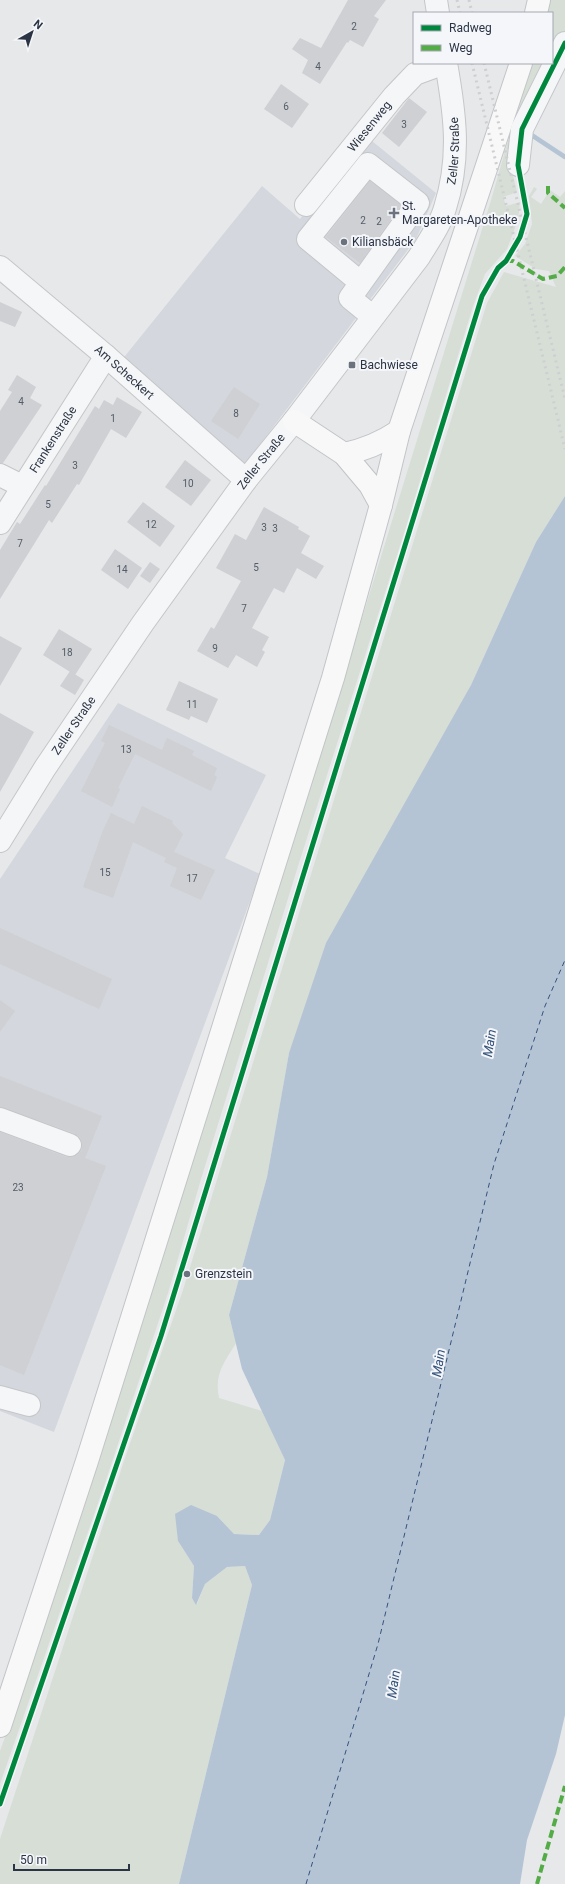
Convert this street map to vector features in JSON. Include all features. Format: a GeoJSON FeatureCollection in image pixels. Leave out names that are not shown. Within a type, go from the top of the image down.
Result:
{"type":"FeatureCollection","features":[{"type":"Feature","properties":{"kind":"main road"},"geometry":{"type":"LineString","coordinates":[[536,12],[540,0]]}},
{"type":"Feature","properties":{"kind":"main road"},"geometry":{"type":"LineString","coordinates":[[0,1726],[82,1476],[333,678],[381,505],[399,431],[521,64]]}},
{"type":"Feature","properties":{"kind":"main road"},"geometry":{"type":"LineString","coordinates":[[294,421],[344,454],[370,485],[381,505]]}},
{"type":"Feature","properties":{"kind":"main road"},"geometry":{"type":"LineString","coordinates":[[344,454],[363,450],[379,444],[399,431]]}},
{"type":"Feature","properties":{"kind":"street"},"geometry":{"type":"LineString","coordinates":[[436,0],[438,12]]}},
{"type":"Feature","properties":{"kind":"street"},"geometry":{"type":"LineString","coordinates":[[518,165],[522,129],[565,43]]}},
{"type":"Feature","properties":{"kind":"street","name":"Wiesenweg"},"geometry":{"type":"LineString","coordinates":[[306,205],[394,96],[415,74],[443,64]]}},
{"type":"Feature","properties":{"kind":"street","name":"Zeller Straße"},"geometry":{"type":"LineString","coordinates":[[0,841],[45,768],[143,623],[246,480],[294,421],[372,316],[419,257],[431,238],[445,210],[452,178],[455,120],[446,64]]}},
{"type":"Feature","properties":{"kind":"street"},"geometry":{"type":"LineString","coordinates":[[360,282],[308,239],[368,164],[418,203],[350,298],[372,316]]}},
{"type":"Feature","properties":{"kind":"street","name":"Am Scheckert"},"geometry":{"type":"LineString","coordinates":[[0,267],[106,356],[246,480]]}},
{"type":"Feature","properties":{"kind":"street","name":"Frankenstraße"},"geometry":{"type":"LineString","coordinates":[[0,523],[22,486],[106,356]]}},
{"type":"Feature","properties":{"kind":"street"},"geometry":{"type":"LineString","coordinates":[[0,474],[22,486]]}},
{"type":"Feature","properties":{"kind":"street"},"geometry":{"type":"LineString","coordinates":[[0,1119],[70,1146]]}},
{"type":"Feature","properties":{"kind":"street"},"geometry":{"type":"LineString","coordinates":[[0,1397],[29,1405]]}},
{"type":"Feature","properties":{"kind":"shaded area"},"geometry":{"type":"Polygon","coordinates":[[[549,0],[565,0],[565,33],[553,55],[553,12],[545,12],[549,0]]]}},
{"type":"Feature","properties":{"kind":"shaded area"},"geometry":{"type":"Polygon","coordinates":[[[530,64],[548,64],[516,128],[507,151],[517,192],[503,197],[506,206],[520,202],[518,220],[507,249],[485,274],[473,306],[405,530],[299,863],[201,1179],[168,1293],[105,1483],[0,1784],[0,1751],[16,1707],[342,683],[492,197],[530,64]]]}},
{"type":"Feature","properties":{"kind":"shaded area"},"geometry":{"type":"Polygon","coordinates":[[[367,137],[436,193],[416,239],[245,464],[121,361],[262,186],[300,219],[367,137]]]}},
{"type":"Feature","properties":{"kind":"shaded area"},"geometry":{"type":"Polygon","coordinates":[[[534,187],[537,189],[531,197],[541,204],[550,190],[560,197],[565,191],[565,496],[536,542],[471,685],[289,1053],[267,1177],[229,1315],[236,1343],[221,1369],[218,1382],[219,1398],[262,1411],[285,1460],[270,1520],[259,1535],[234,1534],[217,1516],[178,1541],[194,1566],[192,1598],[197,1604],[205,1584],[227,1567],[245,1566],[252,1585],[179,1884],[0,1884],[0,1839],[124,1461],[183,1290],[487,303],[504,272],[556,287],[549,271],[536,269],[515,256],[525,244],[532,224],[529,196],[534,187]]]}},
{"type":"Feature","properties":{"kind":"shaded area"},"geometry":{"type":"Polygon","coordinates":[[[118,703],[266,775],[225,858],[260,874],[54,1432],[0,1411],[0,879],[118,703]]]}},
{"type":"Feature","properties":{"kind":"water","name":"Main"},"geometry":{"type":"Polygon","coordinates":[[[565,496],[565,1715],[556,1754],[527,1840],[520,1884],[179,1884],[252,1585],[245,1566],[227,1567],[205,1584],[196,1605],[192,1598],[194,1566],[178,1541],[175,1514],[191,1505],[217,1516],[234,1534],[259,1535],[270,1520],[285,1460],[242,1369],[229,1315],[267,1177],[289,1053],[326,943],[471,685],[536,542],[565,496]]]}},
{"type":"Feature","properties":{"kind":"building"},"geometry":{"type":"Polygon","coordinates":[[[348,0],[386,0],[374,16],[379,19],[363,47],[350,40],[348,43],[347,42],[320,84],[302,73],[308,60],[292,49],[300,38],[321,48],[348,0]]]}},
{"type":"Feature","properties":{"kind":"building"},"geometry":{"type":"Polygon","coordinates":[[[281,84],[309,104],[292,128],[264,109],[281,84]]]}},
{"type":"Feature","properties":{"kind":"building"},"geometry":{"type":"Polygon","coordinates":[[[409,98],[427,112],[399,147],[382,133],[409,98]]]}},
{"type":"Feature","properties":{"kind":"building"},"geometry":{"type":"Polygon","coordinates":[[[370,181],[401,205],[360,263],[326,237],[370,181]]]}},
{"type":"Feature","properties":{"kind":"building"},"geometry":{"type":"Polygon","coordinates":[[[0,302],[22,312],[15,327],[0,321],[0,302]]]}},
{"type":"Feature","properties":{"kind":"building"},"geometry":{"type":"Polygon","coordinates":[[[17,375],[36,387],[30,398],[42,405],[3,463],[0,463],[0,411],[12,392],[8,390],[17,375]]]}},
{"type":"Feature","properties":{"kind":"building"},"geometry":{"type":"Polygon","coordinates":[[[234,387],[260,404],[238,439],[211,421],[234,387]]]}},
{"type":"Feature","properties":{"kind":"building"},"geometry":{"type":"Polygon","coordinates":[[[117,397],[142,412],[126,438],[111,429],[79,485],[77,484],[52,523],[49,520],[0,599],[0,550],[17,522],[20,524],[45,485],[46,486],[95,406],[99,409],[104,400],[113,405],[117,397]]]}},
{"type":"Feature","properties":{"kind":"building"},"geometry":{"type":"Polygon","coordinates":[[[185,460],[211,480],[191,506],[165,487],[185,460]]]}},
{"type":"Feature","properties":{"kind":"building"},"geometry":{"type":"Polygon","coordinates":[[[143,502],[175,526],[160,547],[127,522],[143,502]]]}},
{"type":"Feature","properties":{"kind":"building"},"geometry":{"type":"Polygon","coordinates":[[[264,507],[299,527],[298,529],[310,536],[301,553],[324,566],[316,579],[297,568],[284,593],[274,588],[252,628],[269,637],[262,650],[265,652],[257,667],[236,655],[228,668],[197,651],[211,627],[214,629],[241,581],[216,568],[235,534],[246,540],[264,507]]]}},
{"type":"Feature","properties":{"kind":"building"},"geometry":{"type":"Polygon","coordinates":[[[115,549],[142,568],[128,589],[101,570],[115,549]]]}},
{"type":"Feature","properties":{"kind":"building"},"geometry":{"type":"Polygon","coordinates":[[[150,562],[160,569],[150,583],[140,576],[150,562]]]}},
{"type":"Feature","properties":{"kind":"building"},"geometry":{"type":"Polygon","coordinates":[[[59,629],[92,649],[75,675],[43,655],[59,629]]]}},
{"type":"Feature","properties":{"kind":"building"},"geometry":{"type":"Polygon","coordinates":[[[0,636],[22,648],[0,686],[0,636]]]}},
{"type":"Feature","properties":{"kind":"building"},"geometry":{"type":"Polygon","coordinates":[[[70,671],[84,680],[75,695],[60,686],[70,671]]]}},
{"type":"Feature","properties":{"kind":"building"},"geometry":{"type":"Polygon","coordinates":[[[179,681],[218,699],[207,723],[191,716],[189,720],[166,710],[179,681]]]}},
{"type":"Feature","properties":{"kind":"building"},"geometry":{"type":"Polygon","coordinates":[[[0,713],[34,732],[0,792],[0,713]]]}},
{"type":"Feature","properties":{"kind":"building"},"geometry":{"type":"Polygon","coordinates":[[[109,725],[162,750],[167,738],[194,751],[192,755],[217,768],[214,775],[217,777],[211,791],[135,754],[118,788],[120,789],[112,807],[81,791],[105,743],[101,741],[109,725]]]}},
{"type":"Feature","properties":{"kind":"building"},"geometry":{"type":"Polygon","coordinates":[[[142,806],[173,821],[172,823],[183,834],[174,852],[215,870],[201,900],[170,886],[177,868],[164,862],[166,858],[133,842],[113,898],[83,887],[102,833],[111,813],[134,824],[142,806]]]}},
{"type":"Feature","properties":{"kind":"building"},"geometry":{"type":"Polygon","coordinates":[[[0,928],[112,979],[99,1009],[0,964],[0,928]]]}},
{"type":"Feature","properties":{"kind":"building"},"geometry":{"type":"Polygon","coordinates":[[[0,1000],[15,1011],[0,1032],[0,1000]]]}},
{"type":"Feature","properties":{"kind":"building"},"geometry":{"type":"Polygon","coordinates":[[[0,1076],[102,1116],[85,1158],[106,1166],[24,1375],[0,1365],[0,1132],[66,1157],[78,1155],[82,1150],[82,1143],[80,1137],[74,1133],[0,1107],[0,1076]]]}},
{"type":"Feature","properties":{"kind":"waterway"},"geometry":{"type":"LineString","coordinates":[[530,134],[565,157]]}},
{"type":"Feature","properties":{"kind":"ferry route"},"geometry":{"type":"LineString","coordinates":[[306,1884],[378,1644],[494,1164],[545,1006],[565,960]]}},
{"type":"Feature","properties":{"kind":"railway"},"geometry":{"type":"LineString","coordinates":[[457,0],[460,12]]}},
{"type":"Feature","properties":{"kind":"railway"},"geometry":{"type":"LineString","coordinates":[[469,0],[472,12]]}},
{"type":"Feature","properties":{"kind":"railway"},"geometry":{"type":"LineString","coordinates":[[472,64],[565,449]]}},
{"type":"Feature","properties":{"kind":"railway"},"geometry":{"type":"LineString","coordinates":[[484,64],[565,399]]}},
{"type":"Feature","properties":{"kind":"marked path"},"geometry":{"type":"LineString","coordinates":[[548,186],[548,193],[565,208]]}},
{"type":"Feature","properties":{"kind":"marked path"},"geometry":{"type":"LineString","coordinates":[[506,261],[513,261],[543,279],[557,276],[565,267]]}},
{"type":"Feature","properties":{"kind":"marked path"},"geometry":{"type":"LineString","coordinates":[[537,1884],[565,1786]]}},
{"type":"Feature","properties":{"kind":"cycle path"},"geometry":{"type":"LineString","coordinates":[[0,1804],[161,1336],[482,296],[498,268],[506,261],[520,237],[527,214],[518,165],[522,129],[565,43]]}},
{"type":"Feature","properties":{"kind":"place","name":"St. Margareten-Apotheke"},"geometry":{"type":"Point","coordinates":[394,213]}},
{"type":"Feature","properties":{"kind":"place","name":"Kiliansbäck"},"geometry":{"type":"Point","coordinates":[344,242]}},
{"type":"Feature","properties":{"kind":"place","name":"Bachwiese"},"geometry":{"type":"Point","coordinates":[352,365]}},
{"type":"Feature","properties":{"kind":"place","name":"Grenzstein"},"geometry":{"type":"Point","coordinates":[187,1274]}}]}
